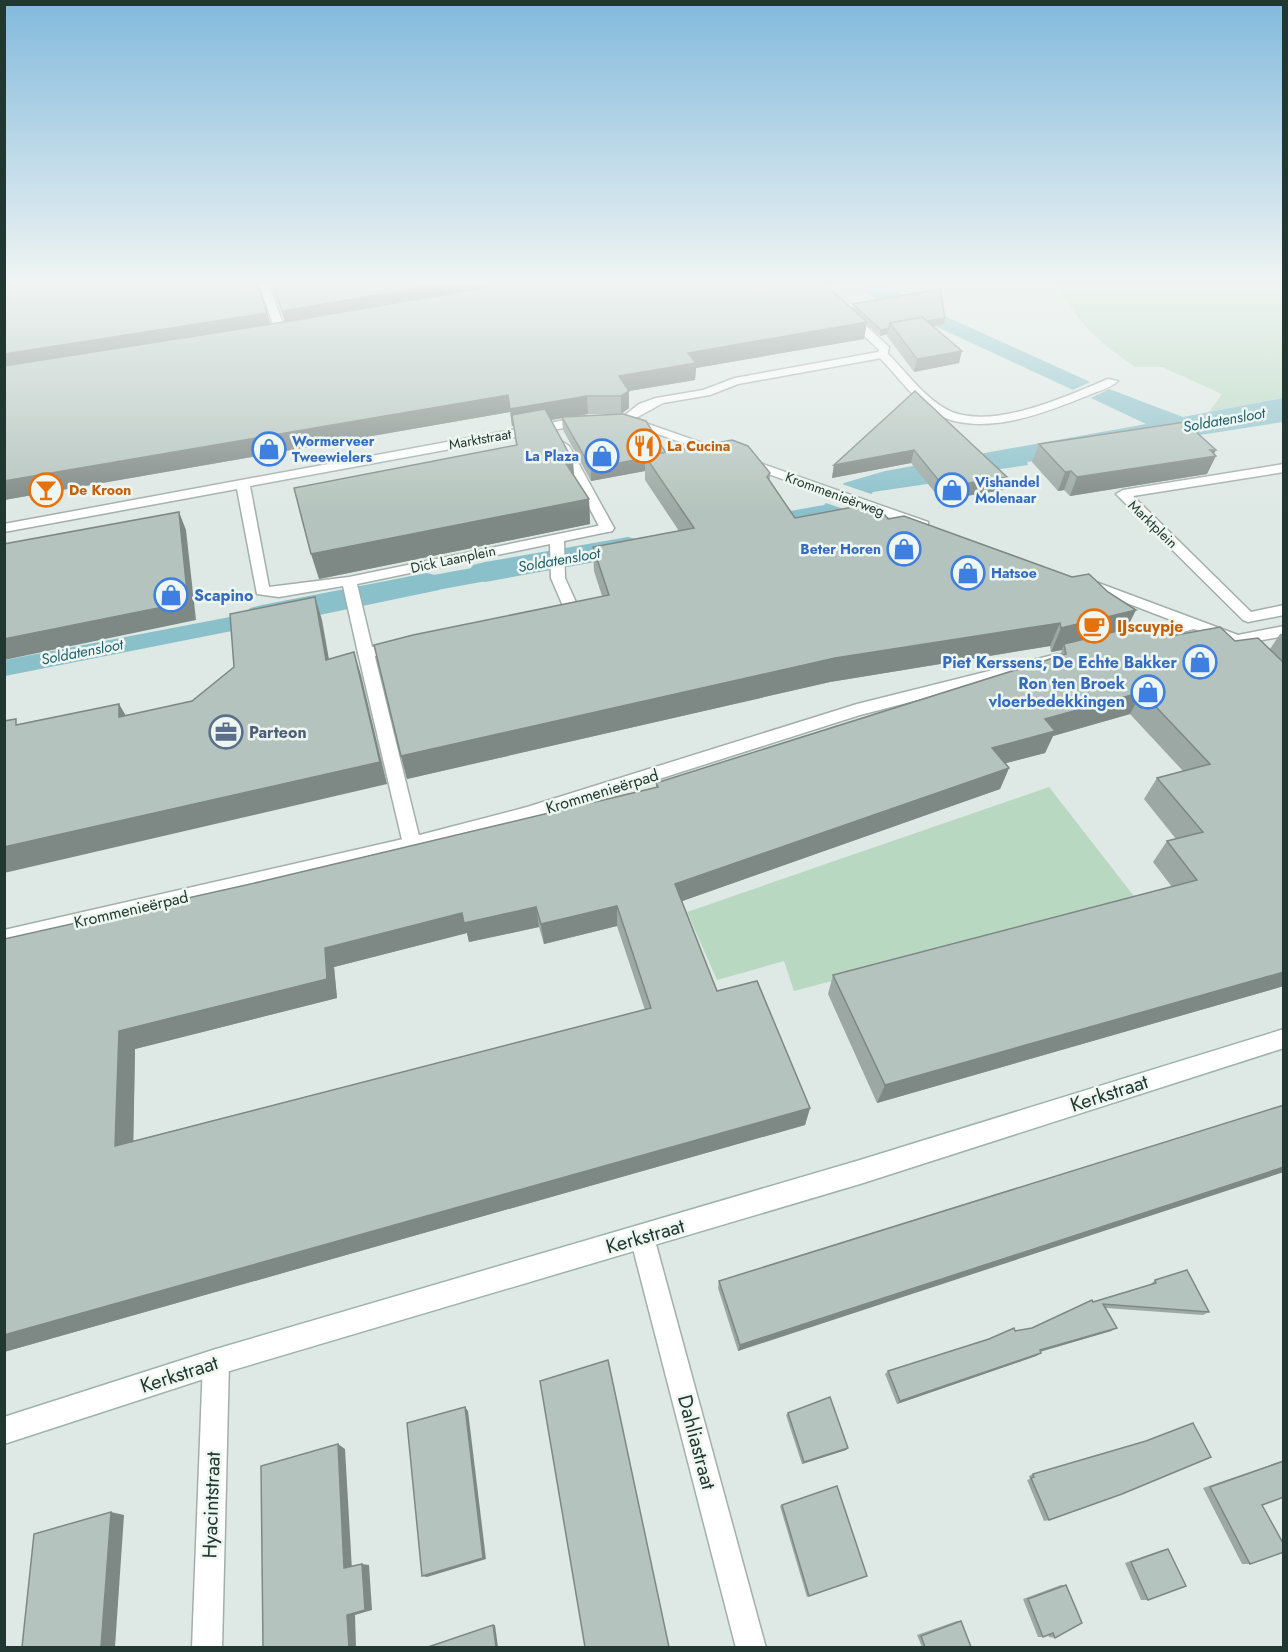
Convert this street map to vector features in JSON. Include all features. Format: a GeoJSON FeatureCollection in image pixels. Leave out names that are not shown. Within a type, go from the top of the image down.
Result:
{"type":"FeatureCollection","features":[{"type":"Feature","properties":{"kind":"street","name":"Krommenieërweg"},"geometry":{"type":"LineString","coordinates":[[860,359],[735,381],[706,393],[660,400],[621,420],[935,530]]}},
{"type":"Feature","properties":{"kind":"street"},"geometry":{"type":"LineString","coordinates":[[887,359],[947,414],[971,419],[1038,410],[1112,381]]}},
{"type":"Feature","properties":{"kind":"street","name":"Marktstraat"},"geometry":{"type":"LineString","coordinates":[[4,528],[552,425],[597,419]]}},
{"type":"Feature","properties":{"kind":"street","name":"Dick Laanplein"},"geometry":{"type":"LineString","coordinates":[[243,483],[262,591],[279,592],[350,586],[557,545],[607,528],[552,425]]}},
{"type":"Feature","properties":{"kind":"street","name":"Marktplein"},"geometry":{"type":"LineString","coordinates":[[1284,468],[1123,495],[1248,617],[1284,610]]}},
{"type":"Feature","properties":{"kind":"street"},"geometry":{"type":"LineString","coordinates":[[537,616],[572,609],[558,578],[557,545]]}},
{"type":"Feature","properties":{"kind":"street"},"geometry":{"type":"LineString","coordinates":[[1069,576],[1238,640],[1252,654]]}},
{"type":"Feature","properties":{"kind":"street"},"geometry":{"type":"LineString","coordinates":[[350,586],[412,844]]}},
{"type":"Feature","properties":{"kind":"street"},"geometry":{"type":"LineString","coordinates":[[1127,641],[1195,624]]}},
{"type":"Feature","properties":{"kind":"street"},"geometry":{"type":"LineString","coordinates":[[1238,640],[1279,632]]}},
{"type":"Feature","properties":{"kind":"street"},"geometry":{"type":"LineString","coordinates":[[366,653],[412,643]]}},
{"type":"Feature","properties":{"kind":"street","name":"Krommenieërpad"},"geometry":{"type":"LineString","coordinates":[[4,938],[412,844],[539,810],[886,701],[1070,656]]}},
{"type":"Feature","properties":{"kind":"street","name":"Kerkstraat"},"geometry":{"type":"LineString","coordinates":[[4,1431],[216,1362],[871,1168],[1284,1038]]}},
{"type":"Feature","properties":{"kind":"street","name":"Dahliastraat"},"geometry":{"type":"LineString","coordinates":[[642,1237],[751,1647]]}},
{"type":"Feature","properties":{"kind":"street","name":"Hyacintstraat"},"geometry":{"type":"LineString","coordinates":[[207,1647],[216,1362]]}},
{"type":"Feature","properties":{"kind":"green space"},"geometry":{"type":"Polygon","coordinates":[[[1124,359],[1283,359],[1283,398],[1209,412],[1222,394],[1162,367],[1135,367],[1124,359]]]}},
{"type":"Feature","properties":{"kind":"green space"},"geometry":{"type":"Polygon","coordinates":[[[1049,787],[1137,900],[794,991],[784,961],[717,980],[687,912],[1049,787]]]}},
{"type":"Feature","properties":{"kind":"water"},"geometry":{"type":"Polygon","coordinates":[[[1006,359],[1040,359],[1090,382],[1073,390],[1006,359]]]}},
{"type":"Feature","properties":{"kind":"water"},"geometry":{"type":"Polygon","coordinates":[[[1109,389],[1183,417],[1283,398],[1283,422],[1027,462],[1028,465],[987,471],[988,475],[873,492],[854,514],[576,564],[570,550],[824,505],[844,483],[885,471],[1146,424],[1091,398],[1109,389]]]}},
{"type":"Feature","properties":{"kind":"water"},"geometry":{"type":"Polygon","coordinates":[[[542,555],[541,571],[371,602],[368,587],[542,555]]]}},
{"type":"Feature","properties":{"kind":"water"},"geometry":{"type":"Polygon","coordinates":[[[308,602],[323,613],[5,676],[5,660],[308,602]]]}},
{"type":"Feature","properties":{"kind":"pier"},"geometry":{"type":"Polygon","coordinates":[[[839,483],[874,495],[858,514],[823,502],[839,483]]]}},
{"type":"Feature","properties":{"kind":"building"},"geometry":{"type":"Polygon","coordinates":[[[48,359],[693,359],[696,363],[619,376],[629,391],[621,396],[587,396],[510,409],[508,395],[4,481],[4,366],[48,359]]]}},
{"type":"Feature","properties":{"kind":"building"},"geometry":{"type":"Polygon","coordinates":[[[915,391],[1007,477],[944,487],[914,450],[834,465],[915,391]]]}},
{"type":"Feature","properties":{"kind":"building"},"geometry":{"type":"Polygon","coordinates":[[[545,409],[573,461],[565,462],[589,499],[311,554],[294,488],[517,445],[512,415],[545,409]]]}},
{"type":"Feature","properties":{"kind":"building"},"geometry":{"type":"Polygon","coordinates":[[[623,414],[646,421],[666,453],[591,468],[562,417],[623,414]]]}},
{"type":"Feature","properties":{"kind":"building"},"geometry":{"type":"Polygon","coordinates":[[[1185,422],[1216,450],[1210,450],[1216,456],[1077,477],[1071,471],[1065,472],[1039,444],[1185,422]]]}},
{"type":"Feature","properties":{"kind":"building"},"geometry":{"type":"Polygon","coordinates":[[[732,440],[748,446],[770,473],[767,477],[795,518],[869,504],[879,507],[888,519],[904,516],[1072,577],[1089,574],[1108,592],[1136,610],[1061,628],[1060,623],[835,658],[401,756],[374,645],[609,595],[593,547],[694,528],[645,456],[732,440]]]}},
{"type":"Feature","properties":{"kind":"building"},"geometry":{"type":"Polygon","coordinates":[[[179,512],[188,602],[4,639],[4,544],[179,512]]]}},
{"type":"Feature","properties":{"kind":"building"},"geometry":{"type":"Polygon","coordinates":[[[315,597],[326,660],[354,652],[380,762],[4,847],[4,721],[16,719],[16,725],[119,704],[119,717],[192,701],[234,667],[230,614],[315,597]]]}},
{"type":"Feature","properties":{"kind":"building"},"geometry":{"type":"Polygon","coordinates":[[[1151,623],[1171,636],[1220,627],[1235,641],[1258,638],[1284,663],[1284,972],[885,1085],[833,975],[1197,880],[1167,841],[1203,832],[1157,778],[1210,764],[1142,692],[1045,719],[1055,731],[992,748],[1009,768],[675,884],[717,991],[757,981],[810,1108],[4,1335],[4,939],[259,882],[658,787],[656,783],[1066,654],[1064,644],[1151,623]],[[617,906],[541,924],[536,907],[464,923],[462,913],[325,948],[327,979],[119,1031],[115,1146],[651,1008],[617,906]]]}},
{"type":"Feature","properties":{"kind":"building"},"geometry":{"type":"Polygon","coordinates":[[[1284,1105],[1284,1167],[740,1345],[719,1281],[1284,1105]]]}},
{"type":"Feature","properties":{"kind":"building"},"geometry":{"type":"Polygon","coordinates":[[[1187,1270],[1209,1312],[1103,1304],[1117,1328],[1040,1350],[1041,1353],[900,1401],[888,1371],[989,1339],[1014,1328],[1015,1331],[1032,1328],[1092,1300],[1093,1302],[1156,1283],[1155,1280],[1187,1270]]]}},
{"type":"Feature","properties":{"kind":"building"},"geometry":{"type":"Polygon","coordinates":[[[608,1360],[669,1647],[585,1647],[540,1381],[608,1360]]]}},
{"type":"Feature","properties":{"kind":"building"},"geometry":{"type":"Polygon","coordinates":[[[830,1397],[848,1448],[804,1462],[788,1413],[830,1397]]]}},
{"type":"Feature","properties":{"kind":"building"},"geometry":{"type":"Polygon","coordinates":[[[465,1407],[483,1558],[422,1576],[407,1423],[465,1407]]]}},
{"type":"Feature","properties":{"kind":"building"},"geometry":{"type":"Polygon","coordinates":[[[1193,1423],[1211,1457],[1122,1494],[1049,1520],[1031,1478],[1034,1477],[1033,1474],[1146,1441],[1193,1423]]]}},
{"type":"Feature","properties":{"kind":"building"},"geometry":{"type":"Polygon","coordinates":[[[338,1444],[344,1568],[362,1564],[365,1610],[347,1615],[349,1647],[263,1647],[261,1466],[338,1444]]]}},
{"type":"Feature","properties":{"kind":"building"},"geometry":{"type":"Polygon","coordinates":[[[1284,1461],[1284,1497],[1262,1505],[1284,1545],[1284,1552],[1250,1564],[1210,1487],[1284,1461]]]}},
{"type":"Feature","properties":{"kind":"building"},"geometry":{"type":"Polygon","coordinates":[[[837,1486],[867,1576],[809,1596],[782,1505],[837,1486]]]}},
{"type":"Feature","properties":{"kind":"building"},"geometry":{"type":"Polygon","coordinates":[[[111,1512],[101,1647],[22,1647],[34,1534],[111,1512]]]}},
{"type":"Feature","properties":{"kind":"building"},"geometry":{"type":"Polygon","coordinates":[[[1168,1549],[1186,1586],[1148,1600],[1131,1562],[1168,1549]]]}},
{"type":"Feature","properties":{"kind":"building"},"geometry":{"type":"Polygon","coordinates":[[[1066,1585],[1082,1623],[1055,1638],[1053,1633],[1043,1637],[1028,1599],[1066,1585]]]}},
{"type":"Feature","properties":{"kind":"building"},"geometry":{"type":"Polygon","coordinates":[[[961,1621],[971,1647],[925,1647],[921,1636],[961,1621]]]}},
{"type":"Feature","properties":{"kind":"building"},"geometry":{"type":"Polygon","coordinates":[[[493,1625],[496,1647],[428,1647],[493,1625]]]}},
{"type":"Feature","properties":{"kind":"waterway","name":"Soldatensloot"},"geometry":{"type":"LineString","coordinates":[[485,572],[628,547]]}},
{"type":"Feature","properties":{"kind":"waterway","name":"Soldatensloot"},"geometry":{"type":"LineString","coordinates":[[262,616],[427,583]]}},
{"type":"Feature","properties":{"kind":"place","name":"La Cucina"},"geometry":{"type":"Point","coordinates":[644,446]}},
{"type":"Feature","properties":{"kind":"place","name":"Wormerveer Tweewielers"},"geometry":{"type":"Point","coordinates":[269,449]}},
{"type":"Feature","properties":{"kind":"place","name":"La Plaza"},"geometry":{"type":"Point","coordinates":[602,456]}},
{"type":"Feature","properties":{"kind":"place","name":"De Kroon"},"geometry":{"type":"Point","coordinates":[46,490]}},
{"type":"Feature","properties":{"kind":"place","name":"Vishandel Molenaar"},"geometry":{"type":"Point","coordinates":[952,490]}},
{"type":"Feature","properties":{"kind":"place","name":"Beter Horen"},"geometry":{"type":"Point","coordinates":[904,549]}},
{"type":"Feature","properties":{"kind":"place","name":"Hatsoe"},"geometry":{"type":"Point","coordinates":[968,573]}},
{"type":"Feature","properties":{"kind":"place","name":"Scapino"},"geometry":{"type":"Point","coordinates":[171,595]}},
{"type":"Feature","properties":{"kind":"place","name":"IJscuypje"},"geometry":{"type":"Point","coordinates":[1094,626]}},
{"type":"Feature","properties":{"kind":"place","name":"Piet Kerssens, De Echte Bakker"},"geometry":{"type":"Point","coordinates":[1200,662]}},
{"type":"Feature","properties":{"kind":"place","name":"Ron ten Broek vloerbedekkingen"},"geometry":{"type":"Point","coordinates":[1148,692]}},
{"type":"Feature","properties":{"kind":"place","name":"Parteon"},"geometry":{"type":"Point","coordinates":[226,732]}}]}
